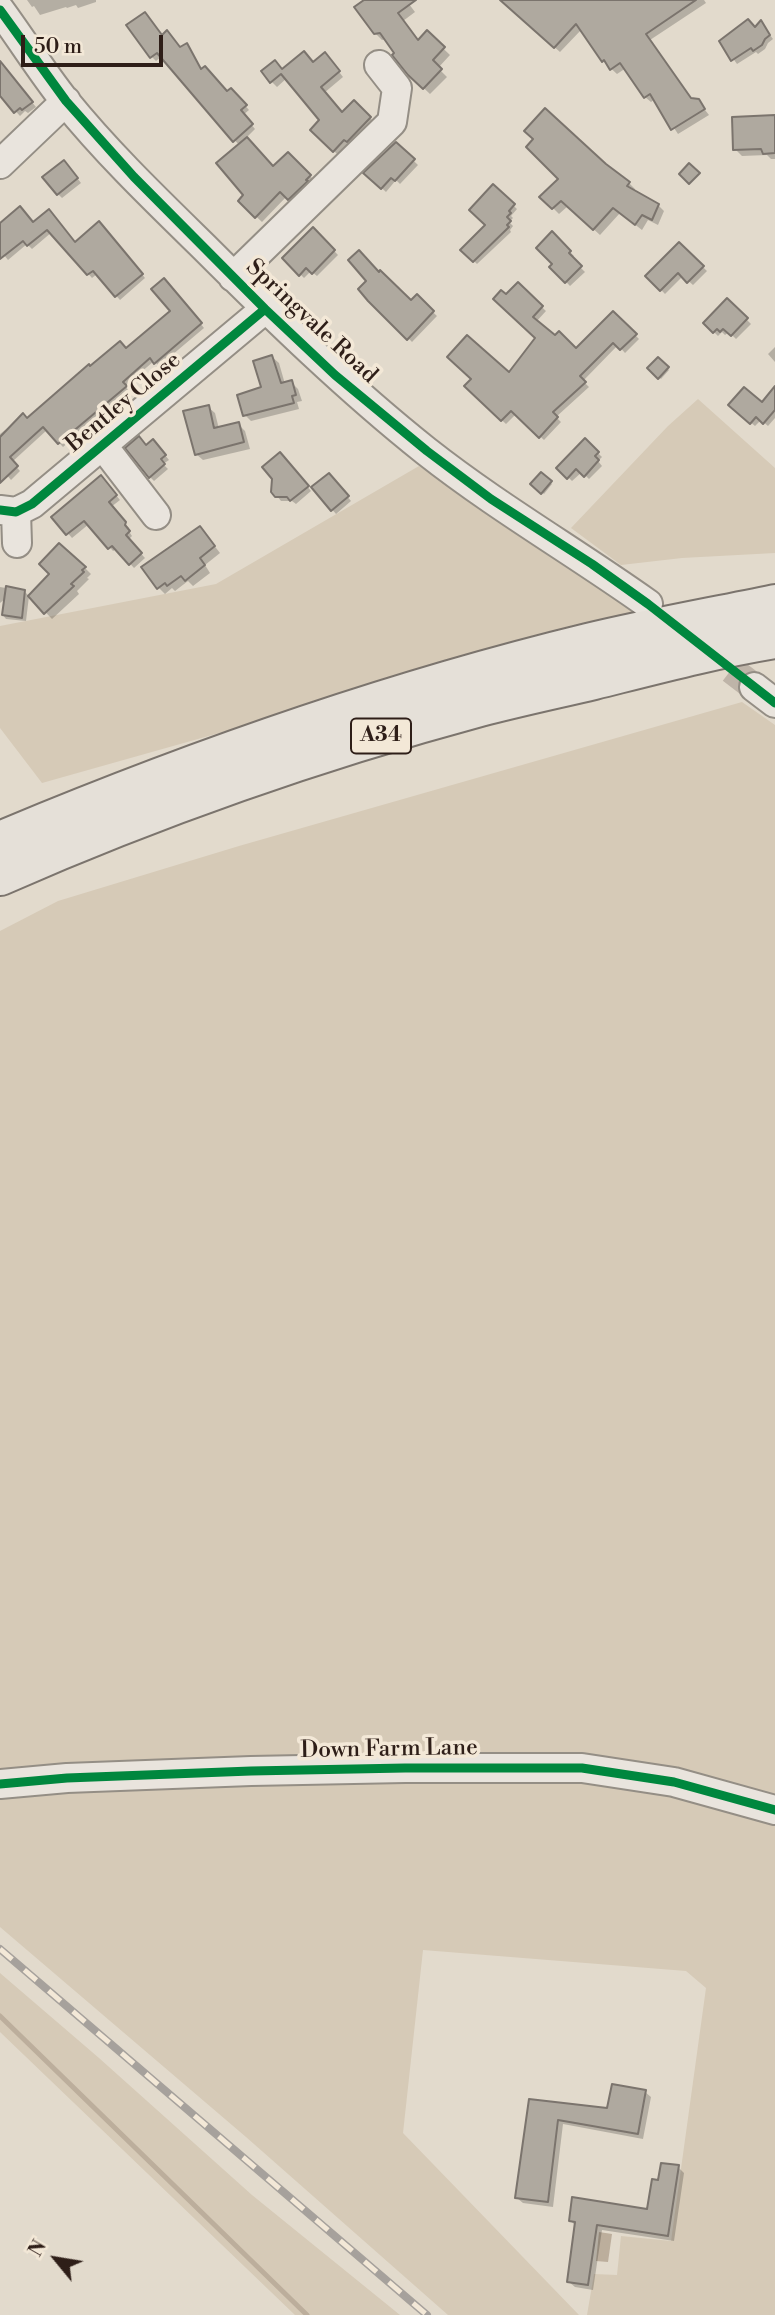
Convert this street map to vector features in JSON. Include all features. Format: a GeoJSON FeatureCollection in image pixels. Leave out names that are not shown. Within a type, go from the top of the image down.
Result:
{"type":"FeatureCollection","features":[{"type":"Feature","properties":{"kind":"highway","name":"A34"},"geometry":{"type":"LineString","coordinates":[[0,841],[229,751],[378,702],[589,643],[775,604]]}},
{"type":"Feature","properties":{"kind":"highway","name":"A34"},"geometry":{"type":"LineString","coordinates":[[0,876],[100,833],[247,780],[379,737],[481,707],[727,647],[775,639]]}},
{"type":"Feature","properties":{"kind":"street","name":"Springvale Road"},"geometry":{"type":"LineString","coordinates":[[0,10],[66,101],[134,177],[265,309],[335,375],[427,452],[491,499],[649,604]]}},
{"type":"Feature","properties":{"kind":"street"},"geometry":{"type":"LineString","coordinates":[[233,277],[392,122],[397,88],[379,65]]}},
{"type":"Feature","properties":{"kind":"street"},"geometry":{"type":"LineString","coordinates":[[0,163],[66,101]]}},
{"type":"Feature","properties":{"kind":"street","name":"Bentley Close"},"geometry":{"type":"LineString","coordinates":[[17,543],[8,511],[32,504],[265,309]]}},
{"type":"Feature","properties":{"kind":"street"},"geometry":{"type":"LineString","coordinates":[[103,446],[156,515]]}},
{"type":"Feature","properties":{"kind":"street","name":"Down Farm Lane"},"geometry":{"type":"LineString","coordinates":[[0,1784],[67,1777],[258,1771],[582,1768],[674,1782],[775,1810]]}},
{"type":"Feature","properties":{"kind":"shaded area"},"geometry":{"type":"Polygon","coordinates":[[[698,399],[775,468],[775,553],[682,558],[621,565],[571,528],[668,426],[698,399]]]}},
{"type":"Feature","properties":{"kind":"shaded area"},"geometry":{"type":"Polygon","coordinates":[[[419,466],[648,612],[42,783],[0,728],[0,626],[216,584],[419,466]]]}},
{"type":"Feature","properties":{"kind":"shaded area"},"geometry":{"type":"Polygon","coordinates":[[[742,702],[775,725],[775,2315],[587,2315],[594,2274],[617,2275],[621,2236],[671,2241],[706,1988],[686,1971],[423,1950],[403,2133],[579,2315],[448,2315],[246,2137],[0,1927],[0,931],[58,901],[239,846],[742,702]]]}},
{"type":"Feature","properties":{"kind":"shaded area"},"geometry":{"type":"Polygon","coordinates":[[[0,1973],[252,2195],[400,2315],[295,2315],[0,2032],[0,1973]]]}},
{"type":"Feature","properties":{"kind":"shaded area"},"geometry":{"type":"Polygon","coordinates":[[[599,2232],[612,2234],[608,2262],[596,2261],[599,2232]]]}},
{"type":"Feature","properties":{"kind":"building"},"geometry":{"type":"Polygon","coordinates":[[[364,0],[416,0],[398,13],[418,40],[427,30],[445,47],[433,60],[442,69],[423,89],[392,55],[394,53],[380,33],[374,34],[354,7],[364,0]]]}},
{"type":"Feature","properties":{"kind":"building"},"geometry":{"type":"Polygon","coordinates":[[[500,0],[696,0],[646,34],[691,98],[699,99],[705,109],[671,130],[650,94],[644,98],[620,63],[610,70],[576,24],[554,48],[500,0]]]}},
{"type":"Feature","properties":{"kind":"building"},"geometry":{"type":"Polygon","coordinates":[[[145,12],[162,35],[167,30],[180,47],[187,43],[201,69],[205,66],[227,91],[231,88],[247,105],[241,110],[253,124],[233,142],[157,53],[150,58],[126,25],[145,12]]]}},
{"type":"Feature","properties":{"kind":"building"},"geometry":{"type":"Polygon","coordinates":[[[748,19],[755,27],[761,20],[770,35],[753,51],[751,48],[731,61],[719,41],[748,19]]]}},
{"type":"Feature","properties":{"kind":"building"},"geometry":{"type":"Polygon","coordinates":[[[304,51],[313,62],[325,52],[340,71],[321,87],[342,112],[354,100],[371,117],[347,142],[344,140],[333,152],[310,130],[319,120],[281,74],[270,83],[261,71],[275,60],[282,69],[304,51]]]}},
{"type":"Feature","properties":{"kind":"building"},"geometry":{"type":"Polygon","coordinates":[[[0,61],[33,102],[14,113],[0,96],[0,61]]]}},
{"type":"Feature","properties":{"kind":"building"},"geometry":{"type":"Polygon","coordinates":[[[545,108],[606,164],[630,182],[627,186],[659,204],[652,220],[642,215],[635,225],[613,208],[593,230],[561,201],[552,209],[539,197],[558,179],[526,147],[533,139],[524,131],[545,108]]]}},
{"type":"Feature","properties":{"kind":"building"},"geometry":{"type":"Polygon","coordinates":[[[775,115],[775,153],[763,154],[761,149],[733,150],[732,117],[775,115]]]}},
{"type":"Feature","properties":{"kind":"building"},"geometry":{"type":"Polygon","coordinates":[[[247,137],[273,166],[288,152],[311,175],[288,200],[280,192],[255,218],[238,201],[243,195],[216,163],[247,137]]]}},
{"type":"Feature","properties":{"kind":"building"},"geometry":{"type":"Polygon","coordinates":[[[396,142],[415,159],[395,181],[391,178],[381,189],[363,173],[396,142]]]}},
{"type":"Feature","properties":{"kind":"building"},"geometry":{"type":"Polygon","coordinates":[[[64,160],[78,178],[57,195],[42,177],[64,160]]]}},
{"type":"Feature","properties":{"kind":"building"},"geometry":{"type":"Polygon","coordinates":[[[689,163],[700,173],[689,184],[679,174],[689,163]]]}},
{"type":"Feature","properties":{"kind":"building"},"geometry":{"type":"Polygon","coordinates":[[[493,184],[515,204],[507,217],[511,221],[507,225],[509,227],[473,262],[460,250],[485,225],[469,210],[493,184]]]}},
{"type":"Feature","properties":{"kind":"building"},"geometry":{"type":"Polygon","coordinates":[[[20,206],[33,222],[49,209],[75,242],[99,221],[143,274],[115,297],[93,271],[87,275],[47,230],[27,246],[23,241],[0,259],[0,223],[20,206]]]}},
{"type":"Feature","properties":{"kind":"building"},"geometry":{"type":"Polygon","coordinates":[[[313,227],[335,250],[312,274],[306,268],[299,276],[282,258],[313,227]]]}},
{"type":"Feature","properties":{"kind":"building"},"geometry":{"type":"Polygon","coordinates":[[[552,231],[582,266],[565,283],[549,267],[552,264],[536,248],[552,231]]]}},
{"type":"Feature","properties":{"kind":"building"},"geometry":{"type":"Polygon","coordinates":[[[679,242],[704,266],[687,283],[678,273],[660,291],[645,276],[679,242]]]}},
{"type":"Feature","properties":{"kind":"building"},"geometry":{"type":"Polygon","coordinates":[[[359,250],[411,300],[417,294],[434,311],[407,340],[358,289],[366,281],[348,260],[359,250]]]}},
{"type":"Feature","properties":{"kind":"building"},"geometry":{"type":"Polygon","coordinates":[[[164,278],[202,323],[154,364],[150,358],[123,382],[127,386],[58,444],[43,427],[10,457],[18,466],[0,483],[0,437],[23,413],[27,418],[120,341],[126,348],[170,311],[151,289],[164,278]]]}},
{"type":"Feature","properties":{"kind":"building"},"geometry":{"type":"Polygon","coordinates":[[[518,282],[543,306],[533,317],[555,335],[559,331],[576,348],[613,311],[637,334],[620,350],[613,343],[580,376],[586,382],[553,412],[558,417],[539,438],[511,411],[501,421],[464,386],[471,379],[447,357],[467,335],[509,372],[535,338],[493,299],[501,290],[506,294],[518,282]]]}},
{"type":"Feature","properties":{"kind":"building"},"geometry":{"type":"Polygon","coordinates":[[[727,298],[748,318],[731,336],[723,329],[720,332],[717,329],[713,333],[703,323],[727,298]]]}},
{"type":"Feature","properties":{"kind":"building"},"geometry":{"type":"Polygon","coordinates":[[[272,355],[281,383],[292,380],[296,395],[292,396],[294,403],[243,416],[237,395],[261,387],[253,361],[272,355]]]}},
{"type":"Feature","properties":{"kind":"building"},"geometry":{"type":"Polygon","coordinates":[[[658,357],[669,367],[658,379],[647,368],[658,357]]]}},
{"type":"Feature","properties":{"kind":"building"},"geometry":{"type":"Polygon","coordinates":[[[775,386],[775,410],[763,424],[756,417],[750,424],[728,405],[744,387],[762,402],[775,386]]]}},
{"type":"Feature","properties":{"kind":"building"},"geometry":{"type":"Polygon","coordinates":[[[209,405],[214,428],[239,422],[244,442],[195,455],[183,411],[209,405]]]}},
{"type":"Feature","properties":{"kind":"building"},"geometry":{"type":"Polygon","coordinates":[[[139,436],[146,445],[153,439],[166,455],[161,459],[165,464],[149,478],[125,448],[139,436]]]}},
{"type":"Feature","properties":{"kind":"building"},"geometry":{"type":"Polygon","coordinates":[[[585,438],[599,452],[595,456],[599,460],[584,477],[576,469],[567,479],[556,468],[585,438]]]}},
{"type":"Feature","properties":{"kind":"building"},"geometry":{"type":"Polygon","coordinates":[[[280,452],[309,486],[290,501],[287,497],[275,497],[271,492],[272,479],[262,467],[280,452]]]}},
{"type":"Feature","properties":{"kind":"building"},"geometry":{"type":"Polygon","coordinates":[[[541,472],[552,481],[541,494],[530,484],[541,472]]]}},
{"type":"Feature","properties":{"kind":"building"},"geometry":{"type":"Polygon","coordinates":[[[329,473],[349,496],[331,511],[311,487],[329,473]]]}},
{"type":"Feature","properties":{"kind":"building"},"geometry":{"type":"Polygon","coordinates":[[[101,475],[117,495],[109,502],[126,522],[125,525],[130,531],[126,535],[142,553],[129,565],[112,546],[108,549],[84,521],[66,535],[51,517],[101,475]]]}},
{"type":"Feature","properties":{"kind":"building"},"geometry":{"type":"Polygon","coordinates":[[[200,526],[215,546],[200,558],[205,565],[185,581],[181,576],[167,586],[165,583],[157,589],[141,567],[200,526]]]}},
{"type":"Feature","properties":{"kind":"building"},"geometry":{"type":"Polygon","coordinates":[[[59,543],[86,567],[71,584],[74,586],[44,614],[28,596],[49,574],[39,564],[59,543]]]}},
{"type":"Feature","properties":{"kind":"building"},"geometry":{"type":"Polygon","coordinates":[[[6,586],[25,590],[22,618],[2,615],[6,586]]]}},
{"type":"Feature","properties":{"kind":"building"},"geometry":{"type":"Polygon","coordinates":[[[612,2084],[646,2090],[638,2134],[558,2120],[548,2202],[515,2198],[529,2099],[607,2108],[612,2084]]]}},
{"type":"Feature","properties":{"kind":"building"},"geometry":{"type":"Polygon","coordinates":[[[661,2163],[679,2165],[668,2236],[597,2225],[588,2285],[567,2282],[575,2222],[569,2221],[572,2197],[647,2209],[652,2179],[658,2180],[661,2163]]]}},
{"type":"Feature","properties":{"kind":"waterway"},"geometry":{"type":"LineString","coordinates":[[0,2016],[307,2315]]}},
{"type":"Feature","properties":{"kind":"tunnel"},"geometry":{"type":"LineString","coordinates":[[698,644],[754,687]]}},
{"type":"Feature","properties":{"kind":"railway"},"geometry":{"type":"LineString","coordinates":[[0,1949],[427,2315]]}},
{"type":"Feature","properties":{"kind":"cycle path"},"geometry":{"type":"LineString","coordinates":[[0,10],[66,101],[134,177],[265,309],[335,375],[427,451],[491,499],[592,564],[648,604],[775,703]]}},
{"type":"Feature","properties":{"kind":"cycle path"},"geometry":{"type":"LineString","coordinates":[[0,510],[16,512],[32,504],[265,309]]}},
{"type":"Feature","properties":{"kind":"cycle path"},"geometry":{"type":"LineString","coordinates":[[0,1784],[67,1778],[251,1771],[582,1768],[674,1782],[775,1810]]}}]}
